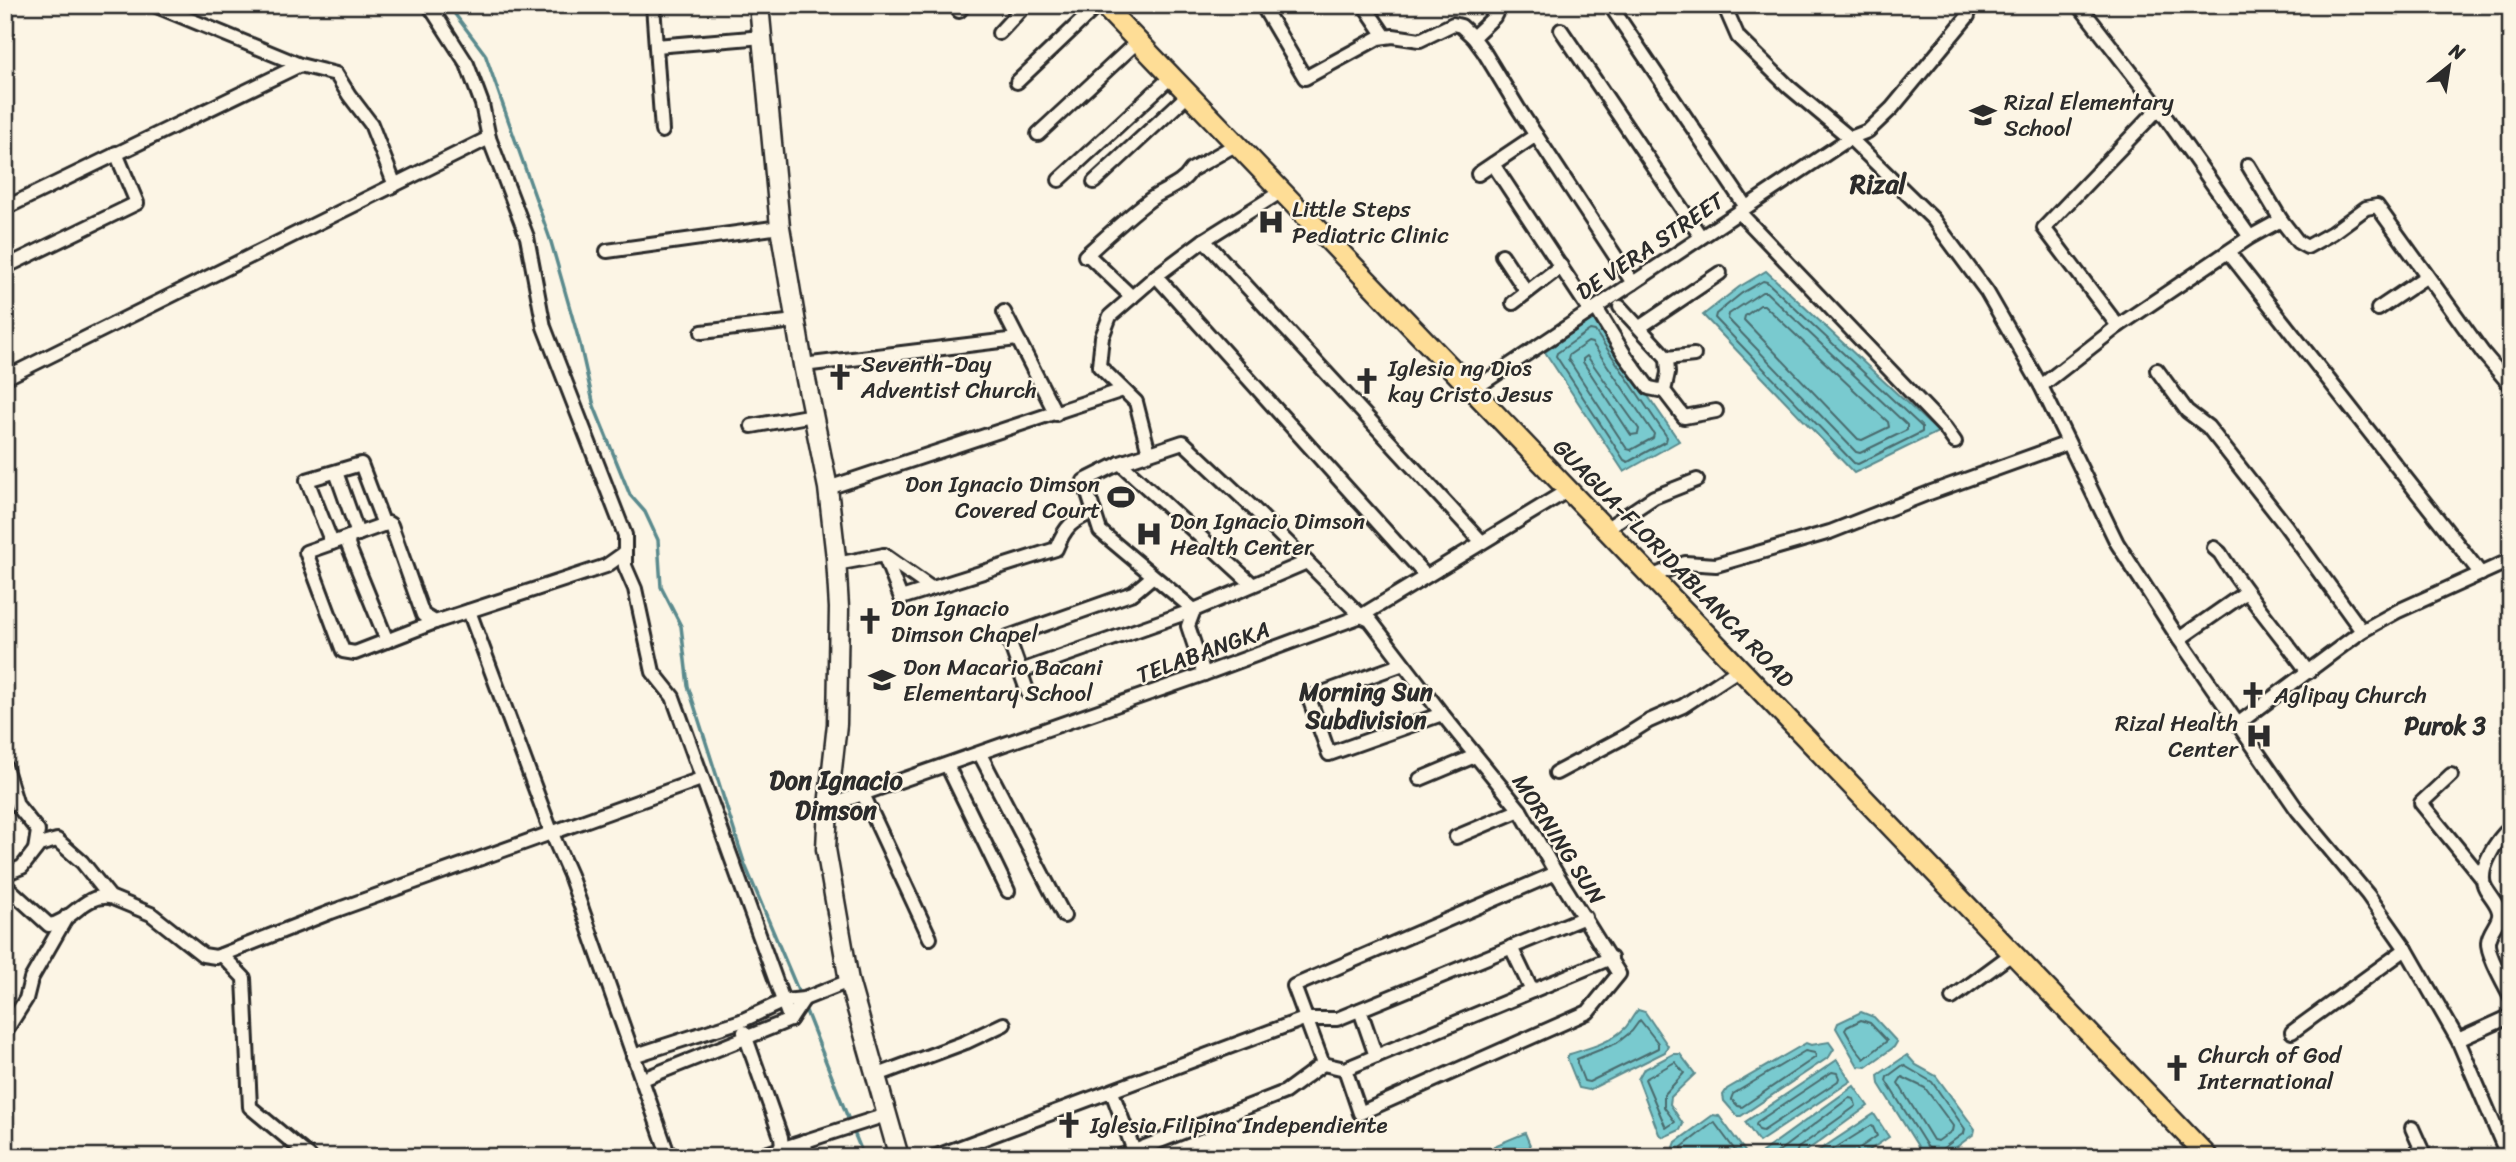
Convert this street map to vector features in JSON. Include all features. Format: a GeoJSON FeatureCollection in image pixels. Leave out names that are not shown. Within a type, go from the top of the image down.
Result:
{"type":"FeatureCollection","features":[{"type":"Feature","properties":{"kind":"main road","name":"GUAGUA-FLORIDABLANCA ROAD"},"geometry":{"type":"LineString","coordinates":[[1103,5],[2208,1157]]}},
{"type":"Feature","properties":{"kind":"street"},"geometry":{"type":"LineString","coordinates":[[153,5],[300,65],[336,74],[371,124],[394,183]]}},
{"type":"Feature","properties":{"kind":"street"},"geometry":{"type":"LineString","coordinates":[[429,5],[467,64],[482,104],[489,138],[527,237],[544,327],[625,535],[625,566],[635,589],[653,672],[673,697],[790,1020]]}},
{"type":"Feature","properties":{"kind":"street"},"geometry":{"type":"LineString","coordinates":[[653,5],[662,131]]}},
{"type":"Feature","properties":{"kind":"street"},"geometry":{"type":"LineString","coordinates":[[759,5],[780,227],[803,365],[828,488],[836,564],[839,608],[837,724],[826,849],[849,981],[899,1157]]}},
{"type":"Feature","properties":{"kind":"street"},"geometry":{"type":"LineString","coordinates":[[999,33],[1025,5]]}},
{"type":"Feature","properties":{"kind":"street"},"geometry":{"type":"LineString","coordinates":[[1017,82],[1098,5]]}},
{"type":"Feature","properties":{"kind":"street"},"geometry":{"type":"LineString","coordinates":[[1262,5],[1305,78],[1378,38],[1406,36],[1420,40],[1452,23],[1461,26],[1473,37],[1633,283]]}},
{"type":"Feature","properties":{"kind":"street"},"geometry":{"type":"LineString","coordinates":[[1364,5],[1385,37]]}},
{"type":"Feature","properties":{"kind":"street"},"geometry":{"type":"LineString","coordinates":[[1473,37],[1494,17],[1500,5]]}},
{"type":"Feature","properties":{"kind":"street"},"geometry":{"type":"LineString","coordinates":[[1610,5],[1743,210],[1955,442]]}},
{"type":"Feature","properties":{"kind":"street"},"geometry":{"type":"LineString","coordinates":[[1724,5],[1738,37],[1789,87],[1850,138],[1933,219],[1987,292],[2041,386],[2117,543],[2179,639],[2298,811],[2368,895],[2406,949],[2458,1040],[2508,1157]]}},
{"type":"Feature","properties":{"kind":"street"},"geometry":{"type":"LineString","coordinates":[[2079,5],[2159,108],[2250,237]]}},
{"type":"Feature","properties":{"kind":"street","name":"DE VERA STREET"},"geometry":{"type":"LineString","coordinates":[[1474,389],[1593,309],[1617,302],[1633,283],[1850,138],[1868,131],[1892,108],[1968,16]]}},
{"type":"Feature","properties":{"kind":"street"},"geometry":{"type":"LineString","coordinates":[[1561,30],[1701,237]]}},
{"type":"Feature","properties":{"kind":"street"},"geometry":{"type":"LineString","coordinates":[[656,46],[763,37]]}},
{"type":"Feature","properties":{"kind":"street"},"geometry":{"type":"LineString","coordinates":[[1038,134],[1138,41]]}},
{"type":"Feature","properties":{"kind":"street"},"geometry":{"type":"LineString","coordinates":[[5,208],[300,65]]}},
{"type":"Feature","properties":{"kind":"street"},"geometry":{"type":"LineString","coordinates":[[1059,180],[1172,76]]}},
{"type":"Feature","properties":{"kind":"street"},"geometry":{"type":"LineString","coordinates":[[1094,182],[1189,94]]}},
{"type":"Feature","properties":{"kind":"street"},"geometry":{"type":"LineString","coordinates":[[2118,326],[2044,228],[2159,108]]}},
{"type":"Feature","properties":{"kind":"street"},"geometry":{"type":"LineString","coordinates":[[1478,174],[1536,135]]}},
{"type":"Feature","properties":{"kind":"street"},"geometry":{"type":"LineString","coordinates":[[5,378],[489,138]]}},
{"type":"Feature","properties":{"kind":"street"},"geometry":{"type":"LineString","coordinates":[[1132,297],[1086,255],[1149,200],[1172,188],[1187,177],[1191,170],[1237,144]]}},
{"type":"Feature","properties":{"kind":"street"},"geometry":{"type":"LineString","coordinates":[[5,267],[137,203],[116,153]]}},
{"type":"Feature","properties":{"kind":"street"},"geometry":{"type":"LineString","coordinates":[[1493,164],[1561,266],[1649,388],[1664,391],[1684,417],[1716,411]]}},
{"type":"Feature","properties":{"kind":"street"},"geometry":{"type":"LineString","coordinates":[[2248,165],[2281,220],[2298,242],[2307,247],[2332,233],[2366,208],[2377,206],[2483,353],[2511,386]]}},
{"type":"Feature","properties":{"kind":"street"},"geometry":{"type":"LineString","coordinates":[[1194,610],[1100,531],[1084,481],[1120,463],[1149,453],[1136,402],[1099,366],[1098,357],[1110,316],[1156,276],[1204,240],[1282,191]]}},
{"type":"Feature","properties":{"kind":"street"},"geometry":{"type":"LineString","coordinates":[[2041,386],[2118,326],[2250,237],[2281,220]]}},
{"type":"Feature","properties":{"kind":"street"},"geometry":{"type":"LineString","coordinates":[[607,251],[780,227]]}},
{"type":"Feature","properties":{"kind":"street"},"geometry":{"type":"LineString","coordinates":[[1204,240],[1481,541]]}},
{"type":"Feature","properties":{"kind":"street"},"geometry":{"type":"LineString","coordinates":[[2230,253],[2481,574]]}},
{"type":"Feature","properties":{"kind":"street"},"geometry":{"type":"LineString","coordinates":[[1502,256],[1526,291]]}},
{"type":"Feature","properties":{"kind":"street"},"geometry":{"type":"LineString","coordinates":[[1513,303],[1561,266]]}},
{"type":"Feature","properties":{"kind":"street"},"geometry":{"type":"LineString","coordinates":[[1640,327],[1720,273]]}},
{"type":"Feature","properties":{"kind":"street"},"geometry":{"type":"LineString","coordinates":[[1156,276],[1426,576]]}},
{"type":"Feature","properties":{"kind":"street"},"geometry":{"type":"LineString","coordinates":[[2378,309],[2427,276]]}},
{"type":"Feature","properties":{"kind":"street"},"geometry":{"type":"LineString","coordinates":[[1617,302],[1667,358],[1668,373],[1664,391]]}},
{"type":"Feature","properties":{"kind":"street"},"geometry":{"type":"LineString","coordinates":[[1004,312],[1056,414]]}},
{"type":"Feature","properties":{"kind":"street"},"geometry":{"type":"LineString","coordinates":[[702,332],[795,321]]}},
{"type":"Feature","properties":{"kind":"street"},"geometry":{"type":"LineString","coordinates":[[803,365],[1017,339]]}},
{"type":"Feature","properties":{"kind":"street"},"geometry":{"type":"LineString","coordinates":[[1667,358],[1694,355]]}},
{"type":"Feature","properties":{"kind":"street"},"geometry":{"type":"LineString","coordinates":[[2157,370],[2186,411],[2208,427],[2286,526],[2362,631]]}},
{"type":"Feature","properties":{"kind":"street"},"geometry":{"type":"LineString","coordinates":[[828,488],[1123,390]]}},
{"type":"Feature","properties":{"kind":"street"},"geometry":{"type":"LineString","coordinates":[[752,426],[813,415]]}},
{"type":"Feature","properties":{"kind":"street","name":"MORNING SUN"},"geometry":{"type":"LineString","coordinates":[[1149,453],[1183,442],[1361,617],[1370,620],[1520,810],[1556,873],[1611,958]]}},
{"type":"Feature","properties":{"kind":"street"},"geometry":{"type":"LineString","coordinates":[[1653,576],[1685,563],[1716,565],[1830,532],[2068,443]]}},
{"type":"Feature","properties":{"kind":"street"},"geometry":{"type":"LineString","coordinates":[[1120,463],[1252,584]]}},
{"type":"Feature","properties":{"kind":"street"},"geometry":{"type":"LineString","coordinates":[[332,543],[307,480],[361,464],[384,524]]}},
{"type":"Feature","properties":{"kind":"street"},"geometry":{"type":"LineString","coordinates":[[335,472],[354,536]]}},
{"type":"Feature","properties":{"kind":"street"},"geometry":{"type":"LineString","coordinates":[[1607,528],[1654,498],[1697,480]]}},
{"type":"Feature","properties":{"kind":"street","name":"TELABANGKA"},"geometry":{"type":"LineString","coordinates":[[828,806],[1361,617],[1481,541],[1570,489]]}},
{"type":"Feature","properties":{"kind":"street"},"geometry":{"type":"LineString","coordinates":[[884,555],[901,598],[1056,548],[1066,527],[1073,520],[1094,510]]}},
{"type":"Feature","properties":{"kind":"street"},"geometry":{"type":"LineString","coordinates":[[435,622],[423,615],[391,525],[384,524],[306,552],[340,646],[343,651],[355,653],[435,622],[606,566],[623,554]]}},
{"type":"Feature","properties":{"kind":"street"},"geometry":{"type":"LineString","coordinates":[[354,536],[348,545],[387,641]]}},
{"type":"Feature","properties":{"kind":"street"},"geometry":{"type":"LineString","coordinates":[[2214,548],[2220,553],[2245,593],[2259,606],[2308,672]]}},
{"type":"Feature","properties":{"kind":"street"},"geometry":{"type":"LineString","coordinates":[[836,564],[884,555],[932,588]]}},
{"type":"Feature","properties":{"kind":"street"},"geometry":{"type":"LineString","coordinates":[[2239,723],[2362,631],[2398,611],[2511,560]]}},
{"type":"Feature","properties":{"kind":"street"},"geometry":{"type":"LineString","coordinates":[[1021,671],[1194,610],[1307,562]]}},
{"type":"Feature","properties":{"kind":"street"},"geometry":{"type":"LineString","coordinates":[[1028,693],[1008,636],[1133,593],[1152,577]]}},
{"type":"Feature","properties":{"kind":"street"},"geometry":{"type":"LineString","coordinates":[[2179,639],[2245,593]]}},
{"type":"Feature","properties":{"kind":"street"},"geometry":{"type":"LineString","coordinates":[[1194,610],[1188,626],[1204,674]]}},
{"type":"Feature","properties":{"kind":"street"},"geometry":{"type":"LineString","coordinates":[[469,611],[570,876],[669,1157]]}},
{"type":"Feature","properties":{"kind":"street"},"geometry":{"type":"LineString","coordinates":[[1403,664],[1309,698],[1329,754],[1442,714]]}},
{"type":"Feature","properties":{"kind":"street"},"geometry":{"type":"LineString","coordinates":[[1556,773],[1649,721],[1683,706],[1741,668]]}},
{"type":"Feature","properties":{"kind":"street"},"geometry":{"type":"LineString","coordinates":[[980,754],[1064,916]]}},
{"type":"Feature","properties":{"kind":"street"},"geometry":{"type":"LineString","coordinates":[[1420,779],[1475,756]]}},
{"type":"Feature","properties":{"kind":"street"},"geometry":{"type":"LineString","coordinates":[[947,765],[1008,891]]}},
{"type":"Feature","properties":{"kind":"street"},"geometry":{"type":"LineString","coordinates":[[5,766],[17,805],[38,831],[35,850]]}},
{"type":"Feature","properties":{"kind":"street"},"geometry":{"type":"LineString","coordinates":[[2451,775],[2421,803],[2482,878]]}},
{"type":"Feature","properties":{"kind":"street"},"geometry":{"type":"LineString","coordinates":[[5,885],[49,925],[58,923],[91,898],[110,897],[151,914],[202,955],[212,957],[701,779]]}},
{"type":"Feature","properties":{"kind":"street"},"geometry":{"type":"LineString","coordinates":[[863,794],[930,938]]}},
{"type":"Feature","properties":{"kind":"street"},"geometry":{"type":"LineString","coordinates":[[1455,837],[1520,810]]}},
{"type":"Feature","properties":{"kind":"street"},"geometry":{"type":"LineString","coordinates":[[2511,827],[2499,841],[2482,878],[2484,887],[2499,910],[2500,919],[2490,931],[2487,945],[2511,997]]}},
{"type":"Feature","properties":{"kind":"street"},"geometry":{"type":"LineString","coordinates":[[5,874],[22,867],[39,845],[57,840],[76,856],[110,897]]}},
{"type":"Feature","properties":{"kind":"street"},"geometry":{"type":"LineString","coordinates":[[1323,1064],[1304,1019],[1294,986],[1556,873]]}},
{"type":"Feature","properties":{"kind":"street"},"geometry":{"type":"LineString","coordinates":[[5,1032],[26,999],[31,979],[66,916]]}},
{"type":"Feature","properties":{"kind":"street"},"geometry":{"type":"LineString","coordinates":[[934,1157],[1304,1019],[1336,1019],[1585,917]]}},
{"type":"Feature","properties":{"kind":"street"},"geometry":{"type":"LineString","coordinates":[[2490,931],[2511,920]]}},
{"type":"Feature","properties":{"kind":"street"},"geometry":{"type":"LineString","coordinates":[[1511,947],[1532,991]]}},
{"type":"Feature","properties":{"kind":"street"},"geometry":{"type":"LineString","coordinates":[[2292,1032],[2406,949]]}},
{"type":"Feature","properties":{"kind":"street"},"geometry":{"type":"LineString","coordinates":[[1952,998],[2013,953]]}},
{"type":"Feature","properties":{"kind":"street"},"geometry":{"type":"LineString","coordinates":[[222,955],[244,978],[250,1107],[310,1157]]}},
{"type":"Feature","properties":{"kind":"street"},"geometry":{"type":"LineString","coordinates":[[1119,1157],[1285,1092],[1323,1064],[1345,1069],[1611,958],[1619,974],[1588,1012],[1360,1113],[1345,1069]]}},
{"type":"Feature","properties":{"kind":"street"},"geometry":{"type":"LineString","coordinates":[[633,1056],[741,1020],[784,1001],[804,999],[849,981]]}},
{"type":"Feature","properties":{"kind":"street"},"geometry":{"type":"LineString","coordinates":[[643,1079],[790,1020],[804,999]]}},
{"type":"Feature","properties":{"kind":"street"},"geometry":{"type":"LineString","coordinates":[[1360,1010],[1376,1056]]}},
{"type":"Feature","properties":{"kind":"street"},"geometry":{"type":"LineString","coordinates":[[2458,1040],[2511,1016]]}},
{"type":"Feature","properties":{"kind":"street"},"geometry":{"type":"LineString","coordinates":[[741,1020],[781,1137],[782,1148]]}},
{"type":"Feature","properties":{"kind":"street"},"geometry":{"type":"LineString","coordinates":[[875,1076],[966,1042],[1004,1024]]}},
{"type":"Feature","properties":{"kind":"street"},"geometry":{"type":"LineString","coordinates":[[1112,1092],[1134,1151]]}},
{"type":"Feature","properties":{"kind":"street"},"geometry":{"type":"LineString","coordinates":[[756,1157],[886,1115]]}},
{"type":"Feature","properties":{"kind":"street"},"geometry":{"type":"LineString","coordinates":[[2412,1128],[2425,1157]]}},
{"type":"Feature","properties":{"kind":"street"},"geometry":{"type":"LineString","coordinates":[[804,1141],[808,1157]]}},
{"type":"Feature","properties":{"kind":"water"},"geometry":{"type":"Polygon","coordinates":[[[1766,271],[1938,432],[1854,473],[1703,315],[1739,287],[1766,271]]]}},
{"type":"Feature","properties":{"kind":"water"},"geometry":{"type":"Polygon","coordinates":[[[1594,318],[1679,441],[1624,472],[1545,352],[1594,318]]]}},
{"type":"Feature","properties":{"kind":"water"},"geometry":{"type":"Polygon","coordinates":[[[1638,1010],[1645,1012],[1668,1046],[1665,1052],[1589,1090],[1579,1088],[1567,1058],[1570,1054],[1613,1038],[1625,1028],[1638,1010]]]}},
{"type":"Feature","properties":{"kind":"water"},"geometry":{"type":"Polygon","coordinates":[[[1861,1012],[1874,1017],[1897,1042],[1866,1067],[1858,1066],[1836,1028],[1838,1023],[1861,1012]]]}},
{"type":"Feature","properties":{"kind":"water"},"geometry":{"type":"Polygon","coordinates":[[[1829,1042],[1834,1049],[1829,1057],[1741,1116],[1737,1116],[1724,1101],[1723,1095],[1727,1089],[1806,1043],[1811,1045],[1829,1042]]]}},
{"type":"Feature","properties":{"kind":"water"},"geometry":{"type":"Polygon","coordinates":[[[1673,1054],[1680,1054],[1695,1074],[1671,1097],[1670,1104],[1683,1124],[1680,1130],[1664,1137],[1659,1134],[1638,1079],[1643,1070],[1673,1054]]]}},
{"type":"Feature","properties":{"kind":"water"},"geometry":{"type":"Polygon","coordinates":[[[1907,1055],[1916,1065],[1936,1076],[1975,1129],[1974,1134],[1943,1157],[1927,1157],[1921,1151],[1879,1084],[1878,1075],[1907,1055]]]}},
{"type":"Feature","properties":{"kind":"water"},"geometry":{"type":"Polygon","coordinates":[[[1837,1060],[1851,1081],[1759,1142],[1745,1122],[1837,1060]]]}},
{"type":"Feature","properties":{"kind":"water"},"geometry":{"type":"Polygon","coordinates":[[[1854,1086],[1868,1106],[1798,1157],[1765,1157],[1762,1152],[1854,1086]]]}},
{"type":"Feature","properties":{"kind":"water"},"geometry":{"type":"Polygon","coordinates":[[[1874,1114],[1889,1137],[1859,1157],[1809,1157],[1874,1114]]]}},
{"type":"Feature","properties":{"kind":"water"},"geometry":{"type":"Polygon","coordinates":[[[1713,1115],[1719,1116],[1749,1157],[1676,1157],[1673,1150],[1676,1142],[1713,1115]]]}},
{"type":"Feature","properties":{"kind":"water"},"geometry":{"type":"Polygon","coordinates":[[[1525,1133],[1535,1157],[1498,1157],[1494,1146],[1525,1133]]]}},
{"type":"Feature","properties":{"kind":"waterway"},"geometry":{"type":"LineString","coordinates":[[448,5],[485,54],[551,242],[580,344],[594,406],[630,495],[645,512],[658,540],[661,587],[681,626],[688,686],[745,865],[800,995]]}},
{"type":"Feature","properties":{"kind":"waterway"},"geometry":{"type":"LineString","coordinates":[[806,1011],[850,1123]]}},
{"type":"Feature","properties":{"kind":"waterway"},"geometry":{"type":"LineString","coordinates":[[853,1130],[864,1157]]}},
{"type":"Feature","properties":{"kind":"place","name":"Rizal Elementary School"},"geometry":{"type":"Point","coordinates":[1983,115]}},
{"type":"Feature","properties":{"kind":"place","name":"Little Steps Pediatric Clinic"},"geometry":{"type":"Point","coordinates":[1271,222]}},
{"type":"Feature","properties":{"kind":"place","name":"Seventh-Day Adventist Church"},"geometry":{"type":"Point","coordinates":[840,377]}},
{"type":"Feature","properties":{"kind":"place","name":"Iglesia ng Dios kay Cristo Jesus"},"geometry":{"type":"Point","coordinates":[1367,381]}},
{"type":"Feature","properties":{"kind":"place","name":"Don Ignacio Dimson Covered Court"},"geometry":{"type":"Point","coordinates":[1121,497]}},
{"type":"Feature","properties":{"kind":"place","name":"Don Ignacio Dimson Health Center"},"geometry":{"type":"Point","coordinates":[1149,534]}},
{"type":"Feature","properties":{"kind":"place","name":"Don Ignacio Dimson Chapel"},"geometry":{"type":"Point","coordinates":[870,621]}},
{"type":"Feature","properties":{"kind":"place","name":"Don Macario Bacani Elementary School"},"geometry":{"type":"Point","coordinates":[882,680]}},
{"type":"Feature","properties":{"kind":"place","name":"Aglipay Church"},"geometry":{"type":"Point","coordinates":[2253,695]}},
{"type":"Feature","properties":{"kind":"place","name":"Rizal Health Center"},"geometry":{"type":"Point","coordinates":[2259,736]}},
{"type":"Feature","properties":{"kind":"place","name":"Church of God International"},"geometry":{"type":"Point","coordinates":[2177,1068]}},
{"type":"Feature","properties":{"kind":"place","name":"Iglesia Filipina Independiente"},"geometry":{"type":"Point","coordinates":[1069,1125]}},
{"type":"Feature","properties":{"kind":"district","name":"Rizal"},"geometry":{"type":"Point","coordinates":[1878,184]}},
{"type":"Feature","properties":{"kind":"district","name":"Morning Sun Subdivision"},"geometry":{"type":"Point","coordinates":[1366,706]}},
{"type":"Feature","properties":{"kind":"district","name":"Purok 3"},"geometry":{"type":"Point","coordinates":[2445,726]}},
{"type":"Feature","properties":{"kind":"district","name":"Don Ignacio Dimson"},"geometry":{"type":"Point","coordinates":[836,795]}}]}
